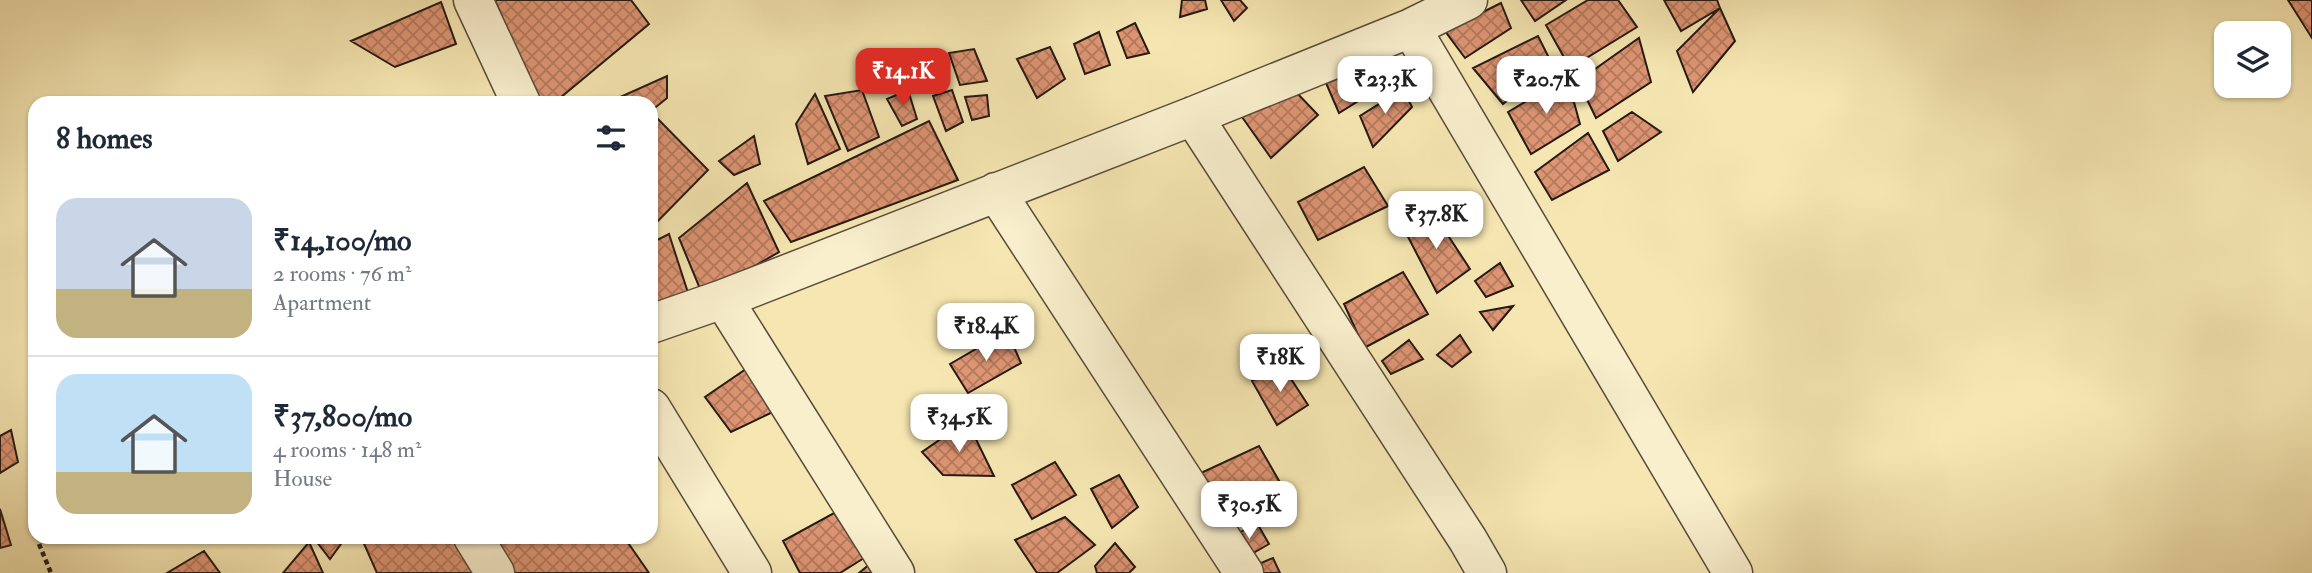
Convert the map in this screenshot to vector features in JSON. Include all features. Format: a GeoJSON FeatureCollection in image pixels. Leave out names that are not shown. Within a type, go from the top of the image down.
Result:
{"type":"FeatureCollection","features":[{"type":"Feature","properties":{"kind":"street"},"geometry":{"type":"LineString","coordinates":[[473,0],[518,96]]}},
{"type":"Feature","properties":{"kind":"street"},"geometry":{"type":"LineString","coordinates":[[658,322],[723,299],[1193,116],[1411,28],[1468,0]]}},
{"type":"Feature","properties":{"kind":"street"},"geometry":{"type":"LineString","coordinates":[[1411,28],[1733,573]]}},
{"type":"Feature","properties":{"kind":"street"},"geometry":{"type":"LineString","coordinates":[[1193,116],[1487,573]]}},
{"type":"Feature","properties":{"kind":"street"},"geometry":{"type":"LineString","coordinates":[[996,192],[1244,573]]}},
{"type":"Feature","properties":{"kind":"street"},"geometry":{"type":"LineString","coordinates":[[723,299],[895,573]]}},
{"type":"Feature","properties":{"kind":"street"},"geometry":{"type":"LineString","coordinates":[[658,419],[752,573]]}},
{"type":"Feature","properties":{"kind":"street"},"geometry":{"type":"LineString","coordinates":[[477,544],[495,573]]}},
{"type":"Feature","properties":{"kind":"path"},"geometry":{"type":"LineString","coordinates":[[39,544],[51,573]]}},
{"type":"Feature","properties":{"kind":"building"},"geometry":{"type":"Polygon","coordinates":[[[495,0],[631,0],[649,24],[562,96],[533,96],[495,0]]]}},
{"type":"Feature","properties":{"kind":"building"},"geometry":{"type":"Polygon","coordinates":[[[1182,0],[1205,0],[1207,9],[1180,17],[1182,0]]]}},
{"type":"Feature","properties":{"kind":"building"},"geometry":{"type":"Polygon","coordinates":[[[1221,0],[1240,0],[1247,8],[1234,21],[1221,0]]]}},
{"type":"Feature","properties":{"kind":"building"},"geometry":{"type":"Polygon","coordinates":[[[1521,0],[1566,0],[1535,21],[1521,0]]]}},
{"type":"Feature","properties":{"kind":"building"},"geometry":{"type":"Polygon","coordinates":[[[1588,0],[1618,0],[1637,27],[1570,68],[1546,25],[1588,0]]]}},
{"type":"Feature","properties":{"kind":"building"},"geometry":{"type":"Polygon","coordinates":[[[1664,0],[1717,0],[1720,8],[1681,31],[1664,0]]]}},
{"type":"Feature","properties":{"kind":"building"},"geometry":{"type":"Polygon","coordinates":[[[2288,0],[2312,0],[2312,38],[2288,0]]]}},
{"type":"Feature","properties":{"kind":"building"},"geometry":{"type":"Polygon","coordinates":[[[441,2],[456,44],[395,67],[351,41],[441,2]]]}},
{"type":"Feature","properties":{"kind":"building"},"geometry":{"type":"Polygon","coordinates":[[[1501,3],[1511,28],[1465,58],[1445,31],[1501,3]]]}},
{"type":"Feature","properties":{"kind":"building"},"geometry":{"type":"Polygon","coordinates":[[[1720,8],[1735,41],[1693,92],[1677,51],[1720,8]]]}},
{"type":"Feature","properties":{"kind":"building"},"geometry":{"type":"Polygon","coordinates":[[[1135,23],[1149,53],[1127,58],[1117,32],[1135,23]]]}},
{"type":"Feature","properties":{"kind":"building"},"geometry":{"type":"Polygon","coordinates":[[[1099,32],[1110,65],[1085,74],[1074,44],[1099,32]]]}},
{"type":"Feature","properties":{"kind":"building"},"geometry":{"type":"Polygon","coordinates":[[[1538,36],[1552,64],[1503,104],[1473,68],[1538,36]]]}},
{"type":"Feature","properties":{"kind":"building"},"geometry":{"type":"Polygon","coordinates":[[[1639,38],[1651,82],[1596,118],[1578,81],[1639,38]]]}},
{"type":"Feature","properties":{"kind":"building"},"geometry":{"type":"Polygon","coordinates":[[[1050,47],[1065,79],[1037,98],[1017,59],[1050,47]]]}},
{"type":"Feature","properties":{"kind":"building"},"geometry":{"type":"Polygon","coordinates":[[[974,49],[987,81],[960,85],[949,53],[974,49]]]}},
{"type":"Feature","properties":{"kind":"building"},"geometry":{"type":"Polygon","coordinates":[[[1380,63],[1392,80],[1339,113],[1326,83],[1380,63]]]}},
{"type":"Feature","properties":{"kind":"building"},"geometry":{"type":"Polygon","coordinates":[[[667,76],[667,98],[658,105],[658,96],[623,96],[667,76]]]}},
{"type":"Feature","properties":{"kind":"building"},"geometry":{"type":"Polygon","coordinates":[[[1567,77],[1580,124],[1531,154],[1508,112],[1567,77]]]}},
{"type":"Feature","properties":{"kind":"building"},"geometry":{"type":"Polygon","coordinates":[[[1403,89],[1412,107],[1373,147],[1360,116],[1403,89]]]}},
{"type":"Feature","properties":{"kind":"building"},"geometry":{"type":"Polygon","coordinates":[[[862,90],[879,137],[848,151],[825,96],[862,90]]]}},
{"type":"Feature","properties":{"kind":"building"},"geometry":{"type":"Polygon","coordinates":[[[908,90],[917,119],[902,126],[887,99],[908,90]]]}},
{"type":"Feature","properties":{"kind":"building"},"geometry":{"type":"Polygon","coordinates":[[[952,90],[963,122],[946,131],[933,96],[952,90]]]}},
{"type":"Feature","properties":{"kind":"building"},"geometry":{"type":"Polygon","coordinates":[[[1295,91],[1318,115],[1271,158],[1242,117],[1295,91]]]}},
{"type":"Feature","properties":{"kind":"building"},"geometry":{"type":"Polygon","coordinates":[[[815,94],[840,149],[808,164],[796,124],[815,94]]]}},
{"type":"Feature","properties":{"kind":"building"},"geometry":{"type":"Polygon","coordinates":[[[987,95],[989,116],[972,120],[965,97],[987,95]]]}},
{"type":"Feature","properties":{"kind":"building"},"geometry":{"type":"Polygon","coordinates":[[[1632,112],[1661,132],[1618,161],[1603,131],[1632,112]]]}},
{"type":"Feature","properties":{"kind":"building"},"geometry":{"type":"Polygon","coordinates":[[[658,119],[708,170],[658,221],[658,119]]]}},
{"type":"Feature","properties":{"kind":"building"},"geometry":{"type":"Polygon","coordinates":[[[929,121],[958,180],[791,242],[764,201],[929,121]]]}},
{"type":"Feature","properties":{"kind":"building"},"geometry":{"type":"Polygon","coordinates":[[[1588,133],[1609,170],[1552,200],[1535,172],[1588,133]]]}},
{"type":"Feature","properties":{"kind":"building"},"geometry":{"type":"Polygon","coordinates":[[[754,136],[760,164],[734,175],[719,161],[754,136]]]}},
{"type":"Feature","properties":{"kind":"building"},"geometry":{"type":"Polygon","coordinates":[[[1364,167],[1388,206],[1318,240],[1298,202],[1364,167]]]}},
{"type":"Feature","properties":{"kind":"building"},"geometry":{"type":"Polygon","coordinates":[[[747,183],[779,252],[703,296],[679,238],[747,183]]]}},
{"type":"Feature","properties":{"kind":"building"},"geometry":{"type":"Polygon","coordinates":[[[1430,208],[1470,269],[1437,293],[1404,229],[1430,208]]]}},
{"type":"Feature","properties":{"kind":"building"},"geometry":{"type":"Polygon","coordinates":[[[669,234],[690,299],[658,311],[658,240],[669,234]]]}},
{"type":"Feature","properties":{"kind":"building"},"geometry":{"type":"Polygon","coordinates":[[[1500,263],[1513,286],[1486,297],[1475,281],[1500,263]]]}},
{"type":"Feature","properties":{"kind":"building"},"geometry":{"type":"Polygon","coordinates":[[[1403,272],[1428,314],[1364,348],[1344,304],[1403,272]]]}},
{"type":"Feature","properties":{"kind":"building"},"geometry":{"type":"Polygon","coordinates":[[[1513,306],[1493,330],[1480,312],[1513,306]]]}},
{"type":"Feature","properties":{"kind":"building"},"geometry":{"type":"Polygon","coordinates":[[[1007,331],[1021,363],[968,393],[950,364],[1007,331]]]}},
{"type":"Feature","properties":{"kind":"building"},"geometry":{"type":"Polygon","coordinates":[[[1460,335],[1471,352],[1452,367],[1437,355],[1460,335]]]}},
{"type":"Feature","properties":{"kind":"building"},"geometry":{"type":"Polygon","coordinates":[[[1409,340],[1423,359],[1391,374],[1382,361],[1409,340]]]}},
{"type":"Feature","properties":{"kind":"building"},"geometry":{"type":"Polygon","coordinates":[[[1282,365],[1308,405],[1277,425],[1252,381],[1282,365]]]}},
{"type":"Feature","properties":{"kind":"building"},"geometry":{"type":"Polygon","coordinates":[[[749,367],[775,411],[731,432],[705,397],[749,367]]]}},
{"type":"Feature","properties":{"kind":"building"},"geometry":{"type":"Polygon","coordinates":[[[967,421],[994,476],[943,475],[922,452],[967,421]]]}},
{"type":"Feature","properties":{"kind":"building"},"geometry":{"type":"Polygon","coordinates":[[[11,430],[18,462],[0,473],[0,436],[11,430]]]}},
{"type":"Feature","properties":{"kind":"building"},"geometry":{"type":"Polygon","coordinates":[[[1259,446],[1282,486],[1233,518],[1201,473],[1259,446]]]}},
{"type":"Feature","properties":{"kind":"building"},"geometry":{"type":"Polygon","coordinates":[[[1055,462],[1076,495],[1032,519],[1012,485],[1055,462]]]}},
{"type":"Feature","properties":{"kind":"building"},"geometry":{"type":"Polygon","coordinates":[[[1119,475],[1138,507],[1112,528],[1091,489],[1119,475]]]}},
{"type":"Feature","properties":{"kind":"building"},"geometry":{"type":"Polygon","coordinates":[[[0,509],[11,545],[0,548],[0,509]]]}},
{"type":"Feature","properties":{"kind":"building"},"geometry":{"type":"Polygon","coordinates":[[[834,513],[864,558],[840,573],[800,573],[783,541],[834,513]]]}},
{"type":"Feature","properties":{"kind":"building"},"geometry":{"type":"Polygon","coordinates":[[[1065,517],[1095,545],[1057,573],[1037,573],[1015,540],[1065,517]]]}},
{"type":"Feature","properties":{"kind":"building"},"geometry":{"type":"Polygon","coordinates":[[[1257,523],[1269,544],[1241,560],[1230,538],[1257,523]]]}},
{"type":"Feature","properties":{"kind":"building"},"geometry":{"type":"Polygon","coordinates":[[[1115,543],[1135,567],[1129,573],[1097,573],[1095,566],[1115,543]]]}},
{"type":"Feature","properties":{"kind":"building"},"geometry":{"type":"Polygon","coordinates":[[[310,544],[323,573],[283,573],[310,544]]]}},
{"type":"Feature","properties":{"kind":"building"},"geometry":{"type":"Polygon","coordinates":[[[318,544],[341,544],[330,559],[318,544]]]}},
{"type":"Feature","properties":{"kind":"building"},"geometry":{"type":"Polygon","coordinates":[[[364,544],[456,544],[477,573],[377,573],[364,544]]]}},
{"type":"Feature","properties":{"kind":"building"},"geometry":{"type":"Polygon","coordinates":[[[493,544],[629,544],[649,573],[512,573],[493,544]]]}},
{"type":"Feature","properties":{"kind":"building"},"geometry":{"type":"Polygon","coordinates":[[[204,551],[220,573],[167,573],[204,551]]]}},
{"type":"Feature","properties":{"kind":"building"},"geometry":{"type":"Polygon","coordinates":[[[1273,558],[1280,573],[1250,573],[1247,569],[1273,558]]]}},
{"type":"Feature","properties":{"kind":"building"},"geometry":{"type":"Polygon","coordinates":[[[876,559],[888,573],[859,573],[876,559]]]}}]}
